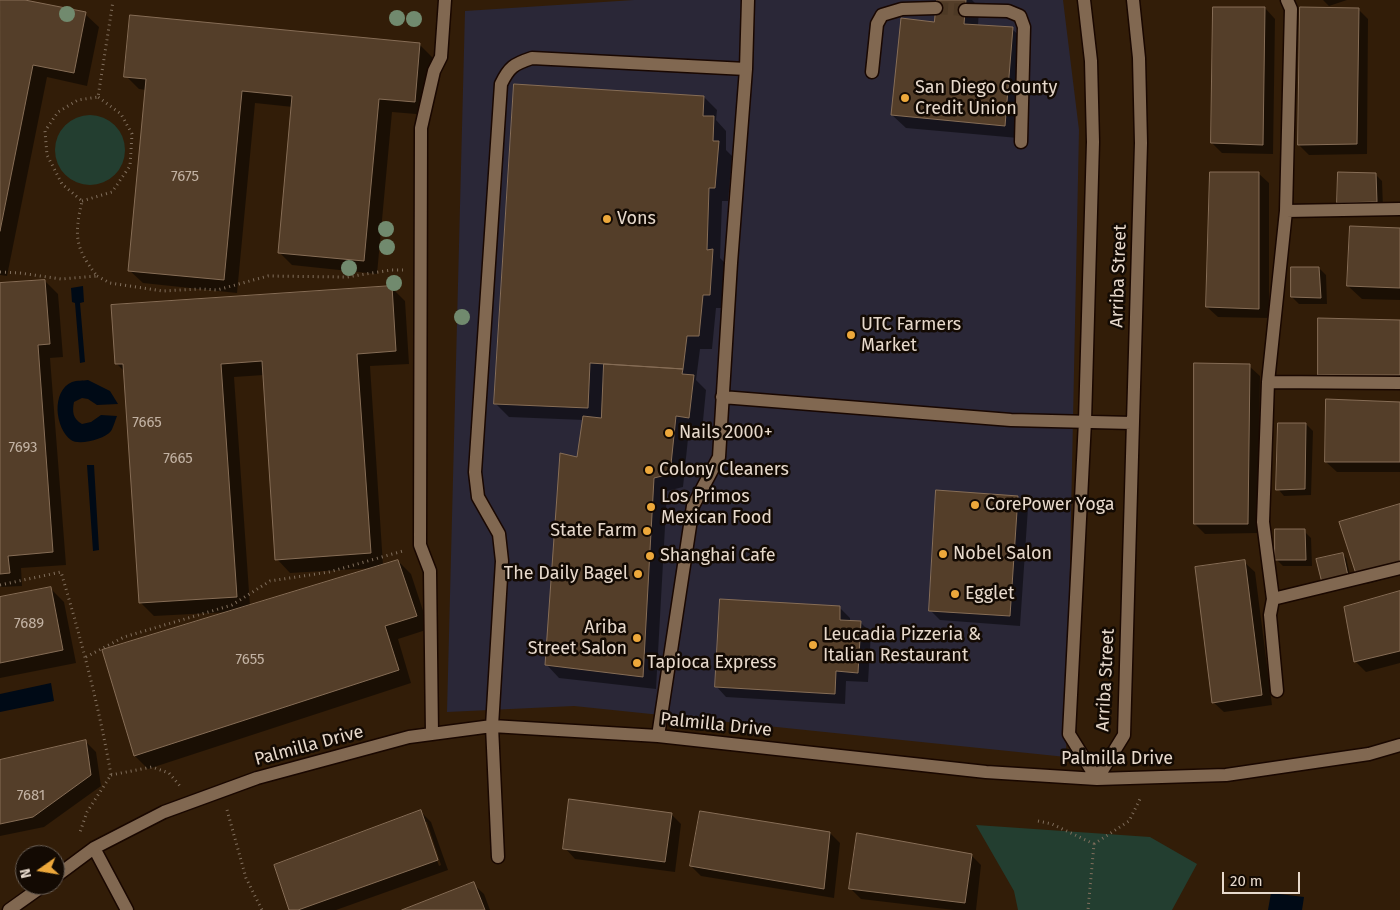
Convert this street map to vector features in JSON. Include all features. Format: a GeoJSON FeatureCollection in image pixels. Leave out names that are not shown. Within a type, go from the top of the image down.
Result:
{"type":"FeatureCollection","features":[{"type":"Feature","properties":{"kind":"street"},"geometry":{"type":"LineString","coordinates":[[432,734],[430,572],[420,545],[421,128],[434,71],[441,58],[445,0]]}},
{"type":"Feature","properties":{"kind":"street"},"geometry":{"type":"LineString","coordinates":[[658,736],[693,506],[719,457],[746,69],[748,0]]}},
{"type":"Feature","properties":{"kind":"street","name":"Arriba Street"},"geometry":{"type":"LineString","coordinates":[[1084,0],[1091,61],[1094,142],[1085,421],[1070,734],[1096,779],[1124,735],[1141,143],[1139,58],[1132,0]]}},
{"type":"Feature","properties":{"kind":"street"},"geometry":{"type":"LineString","coordinates":[[1277,691],[1270,615],[1273,599],[1263,522],[1268,382],[1286,211],[1291,9],[1287,0]]}},
{"type":"Feature","properties":{"kind":"street"},"geometry":{"type":"LineString","coordinates":[[872,72],[877,24],[882,15],[902,8],[936,8]]}},
{"type":"Feature","properties":{"kind":"street"},"geometry":{"type":"LineString","coordinates":[[965,10],[1008,11],[1020,16],[1024,27],[1021,142]]}},
{"type":"Feature","properties":{"kind":"street"},"geometry":{"type":"LineString","coordinates":[[498,857],[492,726],[502,561],[499,534],[478,497],[475,472],[501,84],[508,70],[517,62],[532,58],[746,69]]}},
{"type":"Feature","properties":{"kind":"street"},"geometry":{"type":"LineString","coordinates":[[1286,211],[1400,209]]}},
{"type":"Feature","properties":{"kind":"street"},"geometry":{"type":"LineString","coordinates":[[1268,382],[1400,383]]}},
{"type":"Feature","properties":{"kind":"street"},"geometry":{"type":"LineString","coordinates":[[722,397],[1011,420],[1132,423]]}},
{"type":"Feature","properties":{"kind":"street"},"geometry":{"type":"LineString","coordinates":[[1273,599],[1400,568]]}},
{"type":"Feature","properties":{"kind":"street","name":"Palmilla Drive"},"geometry":{"type":"LineString","coordinates":[[67,868],[94,848],[164,812],[257,778],[409,737],[492,726],[658,736],[986,772],[1096,779],[1226,775],[1370,754],[1400,744]]}},
{"type":"Feature","properties":{"kind":"street"},"geometry":{"type":"LineString","coordinates":[[94,848],[127,910]]}},
{"type":"Feature","properties":{"kind":"street"},"geometry":{"type":"LineString","coordinates":[[9,910],[30,895]]}},
{"type":"Feature","properties":{"kind":"path"},"geometry":{"type":"LineString","coordinates":[[98,97],[113,1]]}},
{"type":"Feature","properties":{"kind":"path"},"geometry":{"type":"LineString","coordinates":[[98,97],[121,114],[132,134],[130,166],[112,192],[82,201],[62,184],[47,155],[45,131],[58,112],[78,100],[98,97]]}},
{"type":"Feature","properties":{"kind":"path"},"geometry":{"type":"LineString","coordinates":[[82,201],[76,225],[78,246],[84,259],[97,276],[110,282],[163,291],[217,290],[268,276],[347,276],[391,270],[421,270]]}},
{"type":"Feature","properties":{"kind":"path"},"geometry":{"type":"LineString","coordinates":[[0,272],[20,272],[61,279],[97,276]]}},
{"type":"Feature","properties":{"kind":"path"},"geometry":{"type":"LineString","coordinates":[[86,657],[124,636],[232,605],[270,581],[329,572],[420,545]]}},
{"type":"Feature","properties":{"kind":"path"},"geometry":{"type":"LineString","coordinates":[[0,585],[61,572],[86,657],[103,728],[111,775],[87,812],[67,868]]}},
{"type":"Feature","properties":{"kind":"path"},"geometry":{"type":"LineString","coordinates":[[111,775],[152,767],[170,773],[192,802]]}},
{"type":"Feature","properties":{"kind":"path"},"geometry":{"type":"LineString","coordinates":[[1094,844],[1129,821],[1151,778]]}},
{"type":"Feature","properties":{"kind":"path"},"geometry":{"type":"LineString","coordinates":[[221,791],[246,878],[262,910]]}},
{"type":"Feature","properties":{"kind":"path"},"geometry":{"type":"LineString","coordinates":[[1038,821],[1052,824],[1094,844]]}},
{"type":"Feature","properties":{"kind":"path"},"geometry":{"type":"LineString","coordinates":[[1088,910],[1094,844]]}},
{"type":"Feature","properties":{"kind":"shaded area"},"geometry":{"type":"Polygon","coordinates":[[[634,0],[1063,0],[1079,130],[1066,757],[574,706],[447,712],[465,11],[634,0]]]}},
{"type":"Feature","properties":{"kind":"shaded area"},"geometry":{"type":"Polygon","coordinates":[[[83,286],[84,302],[80,303],[85,362],[80,363],[75,303],[72,302],[71,288],[83,286]]]}},
{"type":"Feature","properties":{"kind":"shaded area"},"geometry":{"type":"Polygon","coordinates":[[[88,380],[110,391],[118,404],[97,405],[88,399],[82,398],[74,402],[73,412],[77,420],[82,424],[91,422],[101,415],[117,416],[112,430],[108,434],[92,441],[75,442],[71,440],[61,427],[58,401],[65,387],[72,382],[88,380]]]}},
{"type":"Feature","properties":{"kind":"shaded area"},"geometry":{"type":"Polygon","coordinates":[[[87,465],[94,465],[99,550],[93,551],[87,465]]]}},
{"type":"Feature","properties":{"kind":"shaded area"},"geometry":{"type":"Polygon","coordinates":[[[51,683],[54,701],[0,712],[0,694],[51,683]]]}},
{"type":"Feature","properties":{"kind":"shaded area"},"geometry":{"type":"Polygon","coordinates":[[[1271,893],[1304,897],[1302,910],[1268,910],[1271,893]]]}},
{"type":"Feature","properties":{"kind":"green space"},"geometry":{"type":"Polygon","coordinates":[[[90,115],[103,118],[115,125],[122,137],[125,150],[122,163],[115,175],[103,182],[90,185],[77,182],[65,175],[58,163],[55,150],[58,137],[65,125],[77,118],[90,115]]]}},
{"type":"Feature","properties":{"kind":"green space"},"geometry":{"type":"Polygon","coordinates":[[[976,825],[1150,837],[1197,864],[1172,910],[1018,910],[1014,891],[976,825]]]}},
{"type":"Feature","properties":{"kind":"building"},"geometry":{"type":"Polygon","coordinates":[[[0,0],[25,0],[86,12],[74,73],[33,65],[0,231],[0,0]]]}},
{"type":"Feature","properties":{"kind":"building"},"geometry":{"type":"Polygon","coordinates":[[[937,0],[966,0],[964,24],[1013,27],[1005,126],[891,115],[901,18],[934,22],[937,0]]]}},
{"type":"Feature","properties":{"kind":"building"},"geometry":{"type":"Polygon","coordinates":[[[1213,7],[1265,7],[1263,145],[1211,143],[1213,7]]]}},
{"type":"Feature","properties":{"kind":"building"},"geometry":{"type":"Polygon","coordinates":[[[1300,7],[1359,8],[1357,144],[1298,145],[1300,7]]]}},
{"type":"Feature","properties":{"kind":"building"},"geometry":{"type":"Polygon","coordinates":[[[130,15],[420,43],[415,102],[379,99],[364,261],[278,253],[292,96],[242,91],[224,280],[128,271],[146,79],[124,77],[130,15]]]}},
{"type":"Feature","properties":{"kind":"building","name":"Vons"},"geometry":{"type":"Polygon","coordinates":[[[514,84],[704,96],[703,116],[714,116],[713,141],[719,141],[715,188],[709,188],[707,250],[713,249],[710,295],[703,295],[699,336],[687,336],[683,369],[590,363],[588,408],[494,404],[514,84]]]}},
{"type":"Feature","properties":{"kind":"building"},"geometry":{"type":"Polygon","coordinates":[[[1210,172],[1259,172],[1259,309],[1206,307],[1210,172]]]}},
{"type":"Feature","properties":{"kind":"building"},"geometry":{"type":"Polygon","coordinates":[[[1338,172],[1376,173],[1377,202],[1337,203],[1338,172]]]}},
{"type":"Feature","properties":{"kind":"building"},"geometry":{"type":"Polygon","coordinates":[[[1350,226],[1400,228],[1400,288],[1347,286],[1350,226]]]}},
{"type":"Feature","properties":{"kind":"building"},"geometry":{"type":"Polygon","coordinates":[[[1291,267],[1319,267],[1321,298],[1291,297],[1291,267]]]}},
{"type":"Feature","properties":{"kind":"building"},"geometry":{"type":"Polygon","coordinates":[[[45,280],[50,344],[38,345],[53,552],[8,556],[10,573],[0,574],[0,283],[45,280]]]}},
{"type":"Feature","properties":{"kind":"building"},"geometry":{"type":"Polygon","coordinates":[[[392,286],[396,351],[357,354],[371,553],[275,560],[262,361],[221,364],[237,597],[139,603],[123,364],[115,364],[111,305],[392,286]]]}},
{"type":"Feature","properties":{"kind":"building"},"geometry":{"type":"Polygon","coordinates":[[[1318,318],[1400,320],[1400,375],[1318,375],[1318,318]]]}},
{"type":"Feature","properties":{"kind":"building"},"geometry":{"type":"Polygon","coordinates":[[[1194,363],[1250,364],[1248,524],[1194,524],[1194,363]]]}},
{"type":"Feature","properties":{"kind":"building"},"geometry":{"type":"Polygon","coordinates":[[[604,364],[683,369],[682,374],[694,375],[689,418],[676,416],[670,474],[654,478],[643,677],[545,665],[560,453],[577,457],[583,416],[601,418],[604,364]]]}},
{"type":"Feature","properties":{"kind":"building"},"geometry":{"type":"Polygon","coordinates":[[[1326,399],[1400,402],[1400,462],[1325,462],[1326,399]]]}},
{"type":"Feature","properties":{"kind":"building"},"geometry":{"type":"Polygon","coordinates":[[[1278,423],[1306,423],[1305,489],[1276,490],[1278,423]]]}},
{"type":"Feature","properties":{"kind":"building"},"geometry":{"type":"Polygon","coordinates":[[[936,490],[1018,496],[1010,616],[929,611],[936,490]]]}},
{"type":"Feature","properties":{"kind":"building"},"geometry":{"type":"Polygon","coordinates":[[[1400,504],[1400,562],[1356,574],[1339,522],[1400,504]]]}},
{"type":"Feature","properties":{"kind":"building"},"geometry":{"type":"Polygon","coordinates":[[[1275,529],[1305,529],[1306,560],[1275,560],[1275,529]]]}},
{"type":"Feature","properties":{"kind":"building"},"geometry":{"type":"Polygon","coordinates":[[[1343,553],[1348,576],[1322,583],[1316,559],[1343,553]]]}},
{"type":"Feature","properties":{"kind":"building"},"geometry":{"type":"Polygon","coordinates":[[[398,560],[417,616],[385,626],[399,670],[134,756],[102,650],[398,560]]]}},
{"type":"Feature","properties":{"kind":"building"},"geometry":{"type":"Polygon","coordinates":[[[1245,560],[1262,695],[1212,703],[1195,567],[1245,560]]]}},
{"type":"Feature","properties":{"kind":"building"},"geometry":{"type":"Polygon","coordinates":[[[51,587],[63,650],[0,663],[0,597],[51,587]]]}},
{"type":"Feature","properties":{"kind":"building"},"geometry":{"type":"Polygon","coordinates":[[[1400,591],[1400,651],[1354,662],[1344,607],[1400,591]]]}},
{"type":"Feature","properties":{"kind":"building"},"geometry":{"type":"Polygon","coordinates":[[[720,599],[840,606],[840,620],[861,621],[858,673],[836,671],[835,694],[715,687],[720,599]]]}},
{"type":"Feature","properties":{"kind":"building"},"geometry":{"type":"Polygon","coordinates":[[[86,740],[91,775],[33,817],[0,824],[0,760],[86,740]]]}},
{"type":"Feature","properties":{"kind":"building"},"geometry":{"type":"Polygon","coordinates":[[[569,799],[672,813],[665,862],[563,849],[569,799]]]}},
{"type":"Feature","properties":{"kind":"building"},"geometry":{"type":"Polygon","coordinates":[[[421,810],[438,860],[298,910],[289,910],[274,865],[421,810]]]}},
{"type":"Feature","properties":{"kind":"building"},"geometry":{"type":"Polygon","coordinates":[[[700,811],[830,832],[824,889],[690,866],[700,811]]]}},
{"type":"Feature","properties":{"kind":"building"},"geometry":{"type":"Polygon","coordinates":[[[857,833],[972,854],[965,903],[849,889],[857,833]]]}},
{"type":"Feature","properties":{"kind":"building"},"geometry":{"type":"Polygon","coordinates":[[[474,882],[485,910],[402,910],[474,882]]]}},
{"type":"Feature","properties":{"kind":"tunnel"},"geometry":{"type":"LineString","coordinates":[[936,8],[965,10]]}},
{"type":"Feature","properties":{"kind":"place","name":"San Diego County Credit Union"},"geometry":{"type":"Point","coordinates":[905,98]}},
{"type":"Feature","properties":{"kind":"place","name":"Vons"},"geometry":{"type":"Point","coordinates":[607,219]}},
{"type":"Feature","properties":{"kind":"place","name":"UTC Farmers Market"},"geometry":{"type":"Point","coordinates":[851,335]}},
{"type":"Feature","properties":{"kind":"place","name":"Nails 2000+"},"geometry":{"type":"Point","coordinates":[669,433]}},
{"type":"Feature","properties":{"kind":"place","name":"Colony Cleaners"},"geometry":{"type":"Point","coordinates":[649,470]}},
{"type":"Feature","properties":{"kind":"place","name":"CorePower Yoga"},"geometry":{"type":"Point","coordinates":[975,505]}},
{"type":"Feature","properties":{"kind":"place","name":"Los Primos Mexican Food"},"geometry":{"type":"Point","coordinates":[651,507]}},
{"type":"Feature","properties":{"kind":"place","name":"State Farm"},"geometry":{"type":"Point","coordinates":[647,531]}},
{"type":"Feature","properties":{"kind":"place","name":"Nobel Salon"},"geometry":{"type":"Point","coordinates":[943,554]}},
{"type":"Feature","properties":{"kind":"place","name":"Shanghai Cafe"},"geometry":{"type":"Point","coordinates":[650,556]}},
{"type":"Feature","properties":{"kind":"place","name":"The Daily Bagel"},"geometry":{"type":"Point","coordinates":[638,574]}},
{"type":"Feature","properties":{"kind":"place","name":"Egglet"},"geometry":{"type":"Point","coordinates":[955,594]}},
{"type":"Feature","properties":{"kind":"place","name":"Ariba Street Salon"},"geometry":{"type":"Point","coordinates":[637,638]}},
{"type":"Feature","properties":{"kind":"place","name":"Leucadia Pizzeria & Italian Restaurant"},"geometry":{"type":"Point","coordinates":[813,645]}},
{"type":"Feature","properties":{"kind":"place","name":"Tapioca Express"},"geometry":{"type":"Point","coordinates":[637,663]}}]}
